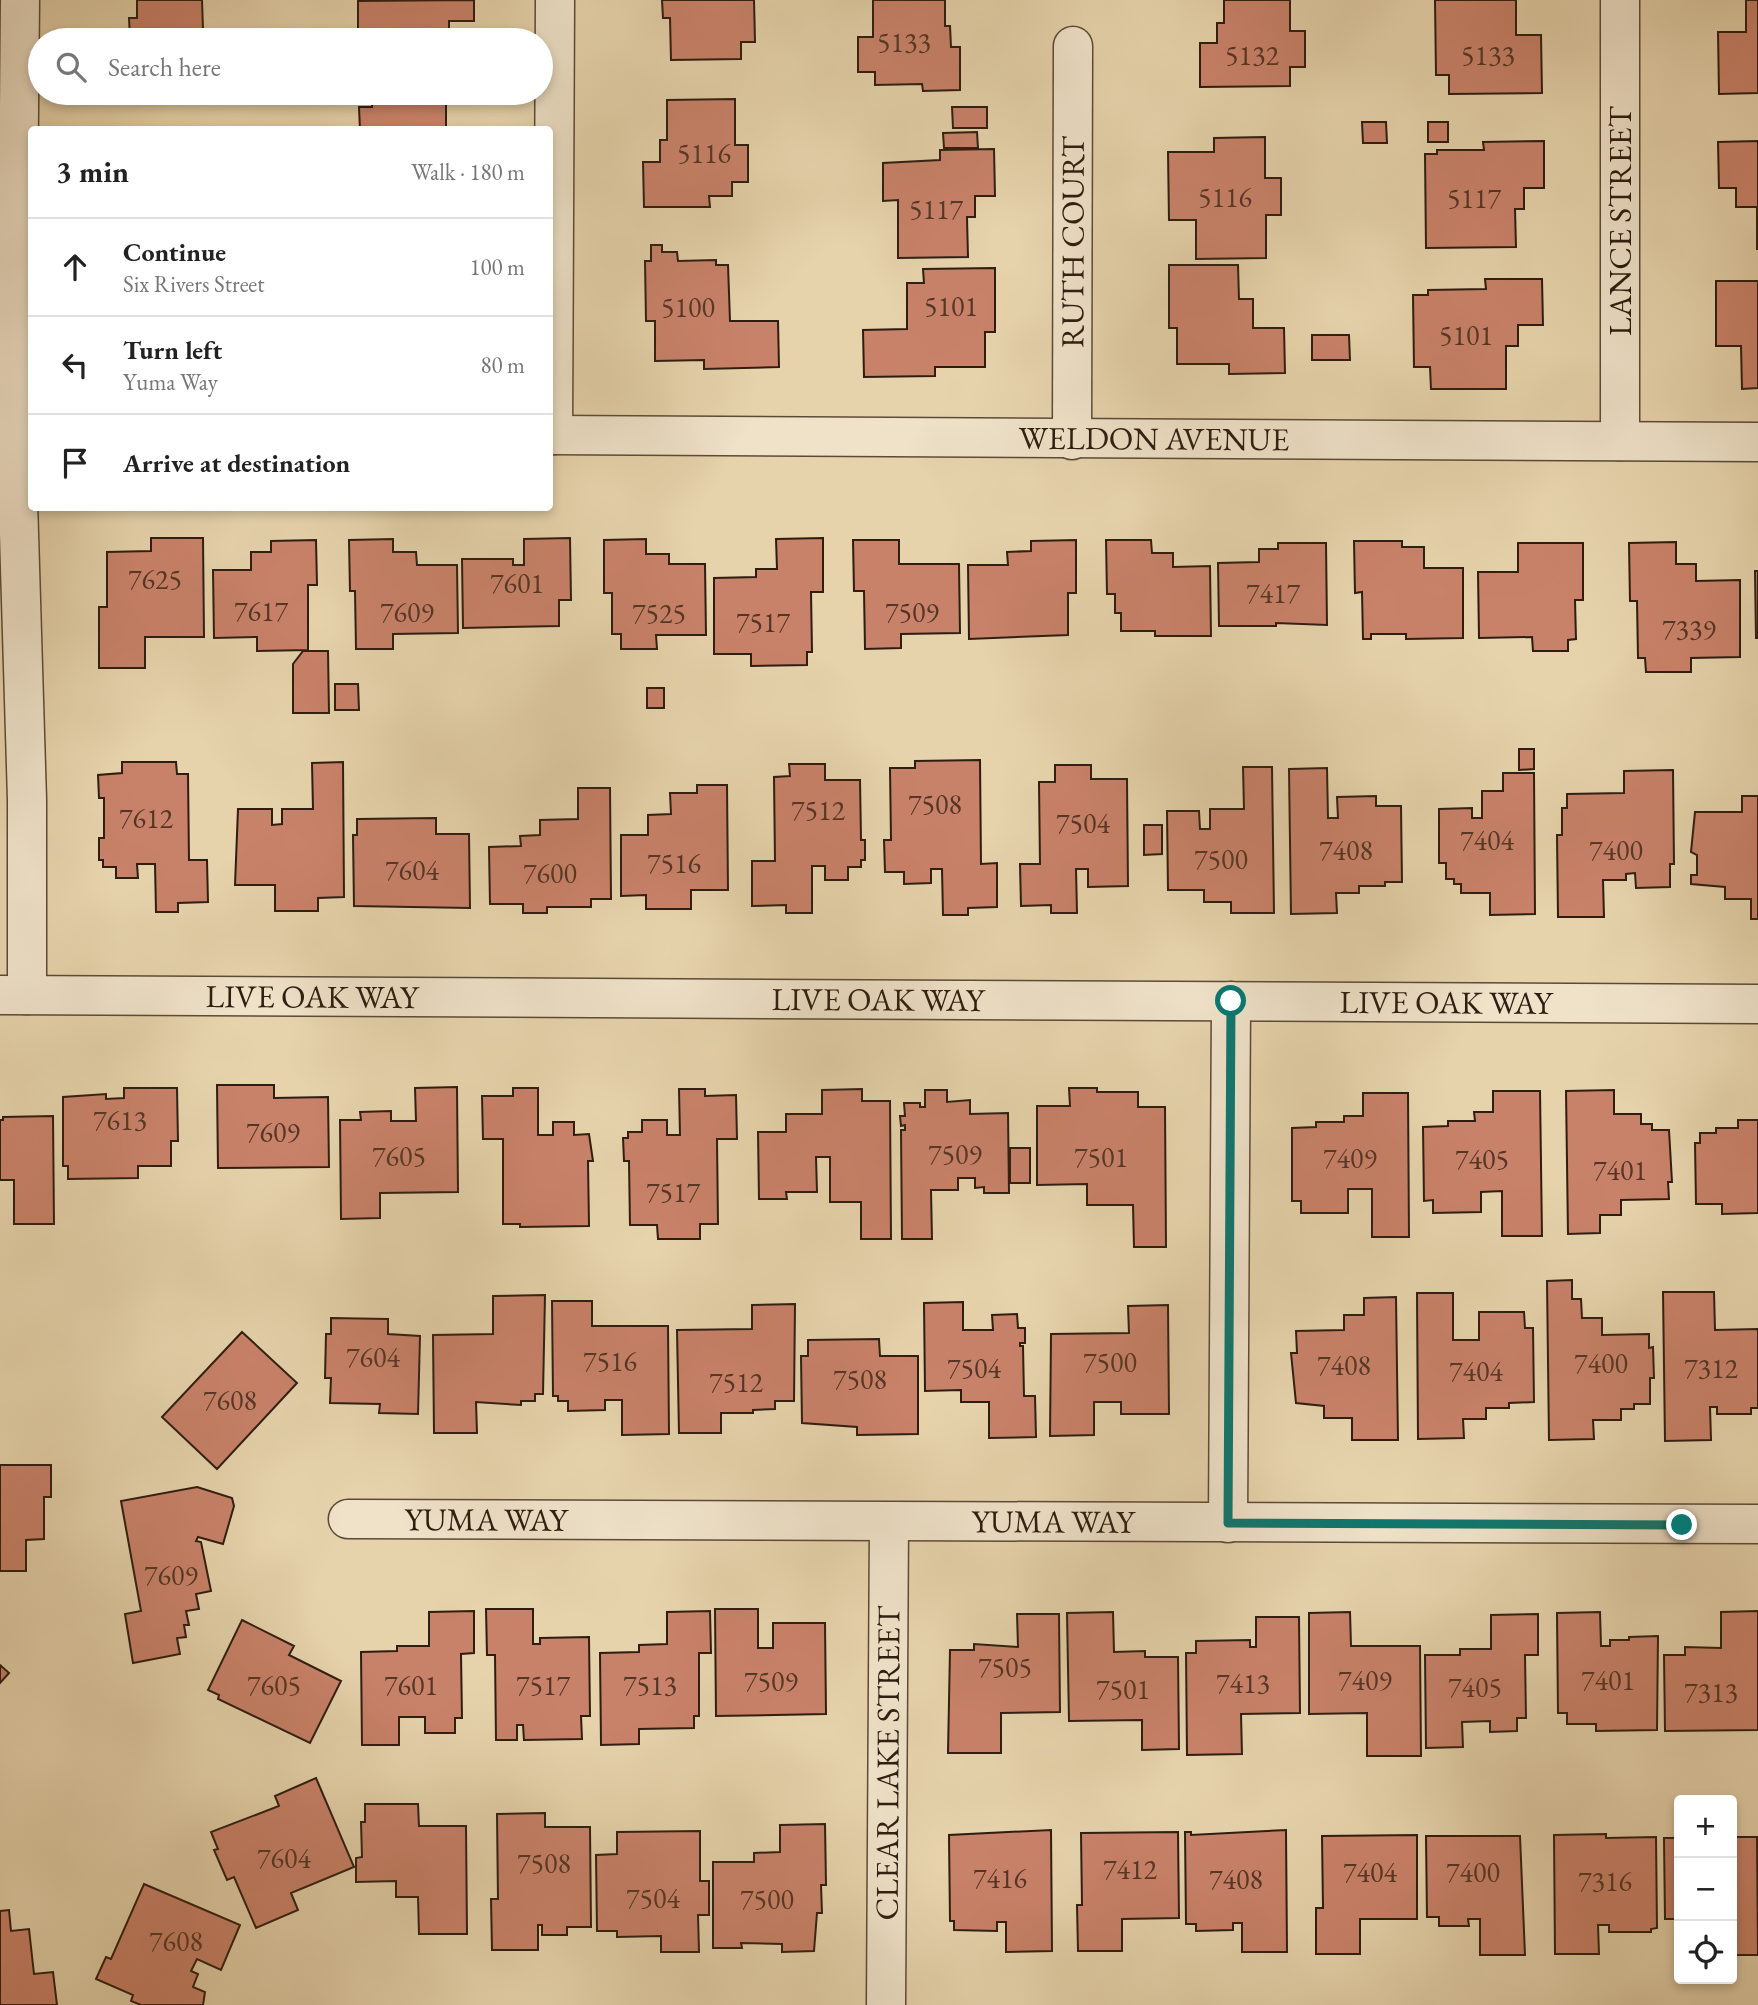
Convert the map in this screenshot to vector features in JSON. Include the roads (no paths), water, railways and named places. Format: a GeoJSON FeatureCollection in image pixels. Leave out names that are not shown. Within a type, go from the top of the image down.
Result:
{"type":"FeatureCollection","features":[{"type":"Feature","properties":{"kind":"street"},"geometry":{"type":"LineString","coordinates":[[13,995],[27,800],[16,434],[20,0]]}},
{"type":"Feature","properties":{"kind":"street"},"geometry":{"type":"LineString","coordinates":[[553,218],[555,0]]}},
{"type":"Feature","properties":{"kind":"street","name":"LANCE STREET"},"geometry":{"type":"LineString","coordinates":[[1620,0],[1620,441]]}},
{"type":"Feature","properties":{"kind":"street","name":"RUTH COURT"},"geometry":{"type":"LineString","coordinates":[[1072,440],[1073,46]]}},
{"type":"Feature","properties":{"kind":"street","name":"WELDON AVENUE"},"geometry":{"type":"LineString","coordinates":[[553,435],[1758,442]]}},
{"type":"Feature","properties":{"kind":"street","name":"LIVE OAK WAY"},"geometry":{"type":"LineString","coordinates":[[13,995],[1758,1004]]}},
{"type":"Feature","properties":{"kind":"street"},"geometry":{"type":"LineString","coordinates":[[1228,1523],[1231,1001]]}},
{"type":"Feature","properties":{"kind":"street","name":"YUMA WAY"},"geometry":{"type":"LineString","coordinates":[[348,1519],[1758,1524]]}},
{"type":"Feature","properties":{"kind":"street","name":"CLEAR LAKE STREET"},"geometry":{"type":"LineString","coordinates":[[887,2005],[889,1522]]}}]}
